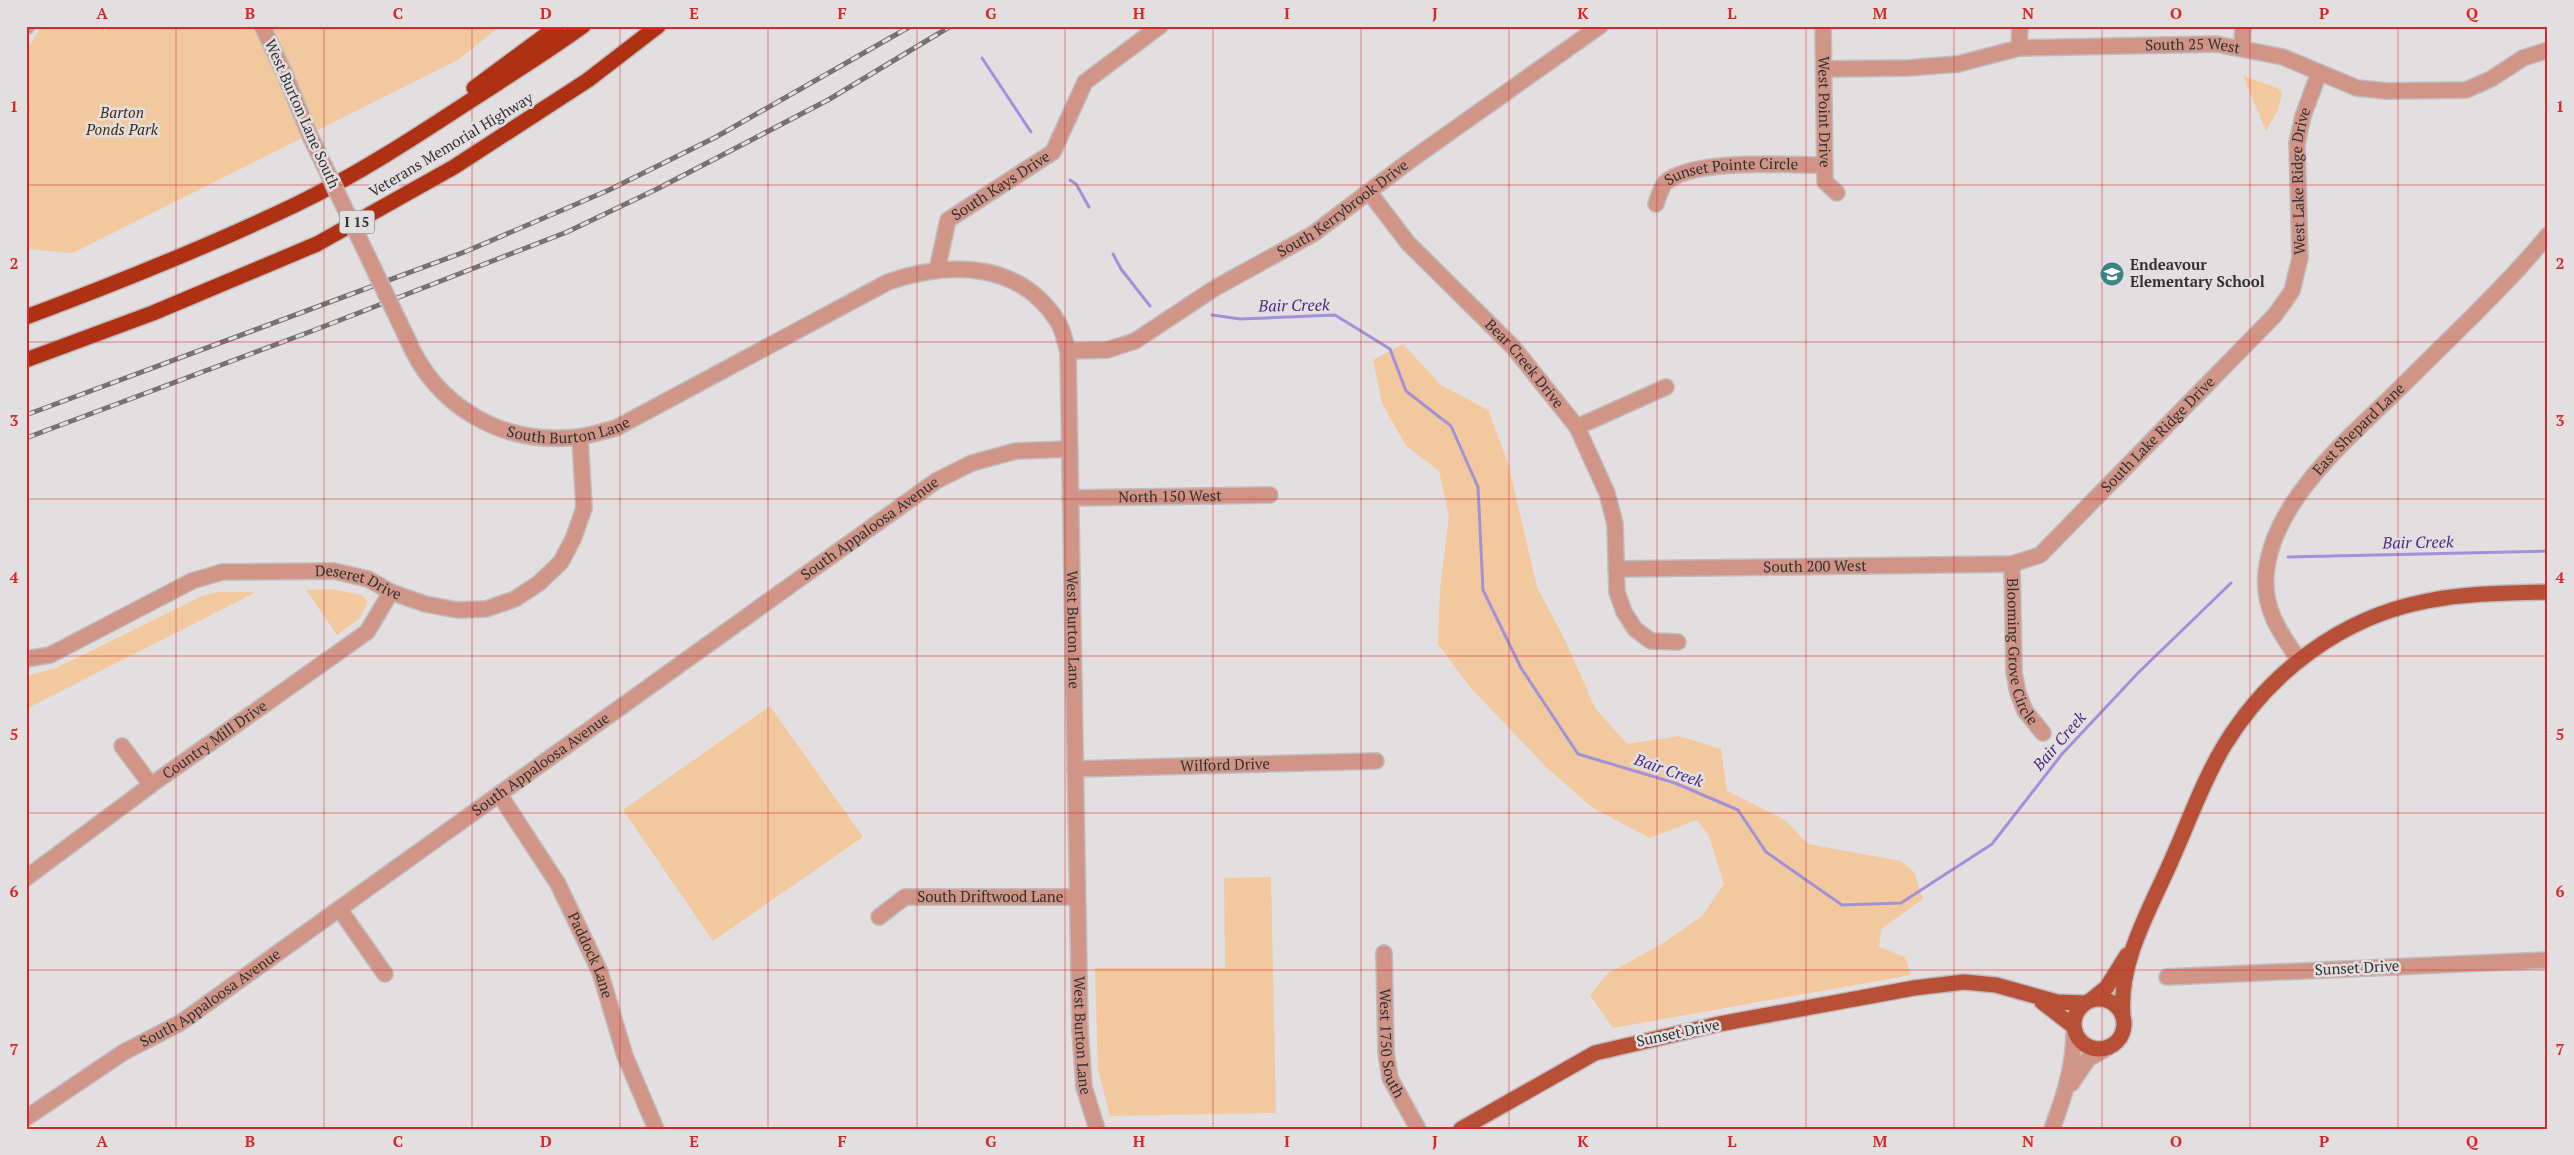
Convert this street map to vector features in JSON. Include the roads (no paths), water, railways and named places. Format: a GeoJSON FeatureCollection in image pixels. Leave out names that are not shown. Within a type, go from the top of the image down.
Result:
{"type":"FeatureCollection","features":[{"type":"Feature","properties":{"kind":"highway"},"geometry":{"type":"LineString","coordinates":[[372,162],[558,26]]}},
{"type":"Feature","properties":{"kind":"highway","name":"Veterans Memorial Highway"},"geometry":{"type":"LineString","coordinates":[[26,317],[148,270],[295,204],[372,162],[534,62],[584,26]]}},
{"type":"Feature","properties":{"kind":"highway","name":"Veterans Memorial Highway"},"geometry":{"type":"LineString","coordinates":[[26,360],[153,313],[318,244],[478,151],[588,80],[658,26]]}},
{"type":"Feature","properties":{"kind":"main road"},"geometry":{"type":"LineString","coordinates":[[2074,1029],[2076,1013],[2088,1001],[2108,987],[2137,938],[2224,746],[2259,698],[2298,660],[2351,626],[2408,605],[2468,595],[2548,592]]}},
{"type":"Feature","properties":{"kind":"main road"},"geometry":{"type":"LineString","coordinates":[[2033,995],[2074,1029],[2087,1047],[2107,1048],[2119,1039],[2124,1024],[2124,983],[2137,938]]}},
{"type":"Feature","properties":{"kind":"main road","name":"Sunset Drive"},"geometry":{"type":"LineString","coordinates":[[1461,1129],[1595,1052],[1719,1024],[1946,983],[1982,983],[2057,1002],[2088,1001]]}},
{"type":"Feature","properties":{"kind":"main road"},"geometry":{"type":"LineString","coordinates":[[2088,1001],[2110,1001],[2120,1010],[2123,1016]]}},
{"type":"Feature","properties":{"kind":"street","name":"West Burton Lane South"},"geometry":{"type":"LineString","coordinates":[[262,26],[310,136],[342,203]]}},
{"type":"Feature","properties":{"kind":"street","name":"South Kays Drive"},"geometry":{"type":"LineString","coordinates":[[937,270],[948,220],[1053,152],[1085,82],[1160,26]]}},
{"type":"Feature","properties":{"kind":"street","name":"South Kerrybrook Drive"},"geometry":{"type":"LineString","coordinates":[[1068,351],[1107,350],[1135,341],[1215,288],[1314,234],[1408,162],[1600,26]]}},
{"type":"Feature","properties":{"kind":"street","name":"West Point Drive"},"geometry":{"type":"LineString","coordinates":[[1823,26],[1824,182],[1837,194]]}},
{"type":"Feature","properties":{"kind":"street"},"geometry":{"type":"LineString","coordinates":[[2019,48],[2020,26]]}},
{"type":"Feature","properties":{"kind":"street"},"geometry":{"type":"LineString","coordinates":[[2242,48],[2243,26]]}},
{"type":"Feature","properties":{"kind":"street","name":"South 25 West"},"geometry":{"type":"LineString","coordinates":[[1824,69],[1908,68],[1958,64],[2019,48],[2216,44],[2283,57],[2357,88],[2387,91],[2466,90],[2491,79],[2523,58],[2548,50]]}},
{"type":"Feature","properties":{"kind":"street","name":"West Lake Ridge Drive"},"geometry":{"type":"LineString","coordinates":[[2292,291],[2300,258],[2297,143],[2303,116],[2319,73]]}},
{"type":"Feature","properties":{"kind":"street","name":"Sunset Pointe Circle"},"geometry":{"type":"LineString","coordinates":[[1656,204],[1664,184],[1683,171],[1711,166],[1824,165]]}},
{"type":"Feature","properties":{"kind":"street","name":"Bear Creek Drive"},"geometry":{"type":"LineString","coordinates":[[1369,192],[1408,243],[1513,347],[1577,427],[1607,493],[1615,524],[1617,592],[1624,612],[1636,629],[1651,641],[1678,642]]}},
{"type":"Feature","properties":{"kind":"street","name":"South Burton Lane"},"geometry":{"type":"LineString","coordinates":[[342,203],[415,358],[434,385],[452,403],[488,425],[522,435],[580,437],[616,428],[888,282]]}},
{"type":"Feature","properties":{"kind":"street","name":"East Shepard Lane"},"geometry":{"type":"LineString","coordinates":[[2298,660],[2272,619],[2266,585],[2270,552],[2290,509],[2318,471],[2508,280],[2548,235]]}},
{"type":"Feature","properties":{"kind":"street","name":"West Burton Lane"},"geometry":{"type":"LineString","coordinates":[[888,282],[914,274],[937,270],[981,272],[1012,279],[1034,293],[1058,322],[1068,351],[1081,1050],[1084,1087],[1097,1129]]}},
{"type":"Feature","properties":{"kind":"street","name":"South Lake Ridge Drive"},"geometry":{"type":"LineString","coordinates":[[2012,564],[2040,555],[2275,315],[2292,291]]}},
{"type":"Feature","properties":{"kind":"street"},"geometry":{"type":"LineString","coordinates":[[1577,427],[1666,387]]}},
{"type":"Feature","properties":{"kind":"street","name":"Deseret Drive"},"geometry":{"type":"LineString","coordinates":[[26,659],[50,655],[192,581],[222,572],[334,571],[368,579],[391,592],[425,604],[457,610],[486,609],[515,599],[540,583],[561,562],[574,538],[584,508],[580,437]]}},
{"type":"Feature","properties":{"kind":"street","name":"South Appaloosa Avenue"},"geometry":{"type":"LineString","coordinates":[[26,1118],[124,1052],[180,1023],[936,481],[972,463],[1016,451],[1070,449]]}},
{"type":"Feature","properties":{"kind":"street","name":"North 150 West"},"geometry":{"type":"LineString","coordinates":[[1070,498],[1270,496]]}},
{"type":"Feature","properties":{"kind":"street","name":"South 200 West"},"geometry":{"type":"LineString","coordinates":[[1616,569],[2012,564]]}},
{"type":"Feature","properties":{"kind":"street","name":"Blooming Grove Circle"},"geometry":{"type":"LineString","coordinates":[[2012,564],[2014,672],[2018,693],[2025,711],[2043,733]]}},
{"type":"Feature","properties":{"kind":"street","name":"Country Mill Drive"},"geometry":{"type":"LineString","coordinates":[[28,873],[367,632],[391,592]]}},
{"type":"Feature","properties":{"kind":"street"},"geometry":{"type":"LineString","coordinates":[[122,746],[151,785]]}},
{"type":"Feature","properties":{"kind":"street","name":"Wilford Drive"},"geometry":{"type":"LineString","coordinates":[[1075,769],[1376,760]]}},
{"type":"Feature","properties":{"kind":"street","name":"Paddock Lane"},"geometry":{"type":"LineString","coordinates":[[500,794],[558,884],[596,963],[625,1056],[656,1129]]}},
{"type":"Feature","properties":{"kind":"street","name":"South Driftwood Lane"},"geometry":{"type":"LineString","coordinates":[[879,917],[905,897],[1077,897]]}},
{"type":"Feature","properties":{"kind":"street"},"geometry":{"type":"LineString","coordinates":[[340,910],[385,974]]}},
{"type":"Feature","properties":{"kind":"street","name":"West 1750 South"},"geometry":{"type":"LineString","coordinates":[[1384,953],[1386,1052],[1390,1078],[1418,1129]]}},
{"type":"Feature","properties":{"kind":"street","name":"Sunset Drive"},"geometry":{"type":"LineString","coordinates":[[2167,977],[2548,960]]}},
{"type":"Feature","properties":{"kind":"street"},"geometry":{"type":"LineString","coordinates":[[2052,1129],[2066,1092],[2074,1050],[2074,1029]]}},
{"type":"Feature","properties":{"kind":"street"},"geometry":{"type":"LineString","coordinates":[[2066,1092],[2088,1059],[2107,1048]]}},
{"type":"Feature","properties":{"kind":"waterway","name":"Bair Creek"},"geometry":{"type":"LineString","coordinates":[[982,58],[1031,132]]}},
{"type":"Feature","properties":{"kind":"waterway","name":"Bair Creek"},"geometry":{"type":"LineString","coordinates":[[1070,180],[1076,184],[1089,207]]}},
{"type":"Feature","properties":{"kind":"waterway","name":"Bair Creek"},"geometry":{"type":"LineString","coordinates":[[1113,254],[1121,269],[1150,306]]}},
{"type":"Feature","properties":{"kind":"waterway","name":"Bair Creek"},"geometry":{"type":"LineString","coordinates":[[1212,315],[1240,319],[1335,315],[1390,349],[1406,391],[1451,426],[1478,487],[1483,590],[1521,668],[1578,754],[1675,783],[1738,810],[1766,852],[1842,905],[1901,903],[1992,844],[2062,754],[2138,673],[2231,583]]}},
{"type":"Feature","properties":{"kind":"waterway","name":"Bair Creek"},"geometry":{"type":"LineString","coordinates":[[2288,557],[2548,551]]}},
{"type":"Feature","properties":{"kind":"railway"},"geometry":{"type":"LineString","coordinates":[[26,415],[467,251],[609,190],[716,137],[911,26]]}},
{"type":"Feature","properties":{"kind":"railway"},"geometry":{"type":"LineString","coordinates":[[26,438],[312,331],[567,232],[657,189],[828,100],[951,26]]}},
{"type":"Feature","properties":{"kind":"place","name":"Endeavour Elementary School"},"geometry":{"type":"Point","coordinates":[2112,274]}},
{"type":"Feature","properties":{"kind":"park label","name":"Barton Ponds Park"},"geometry":{"type":"Point","coordinates":[122,122]}}]}
